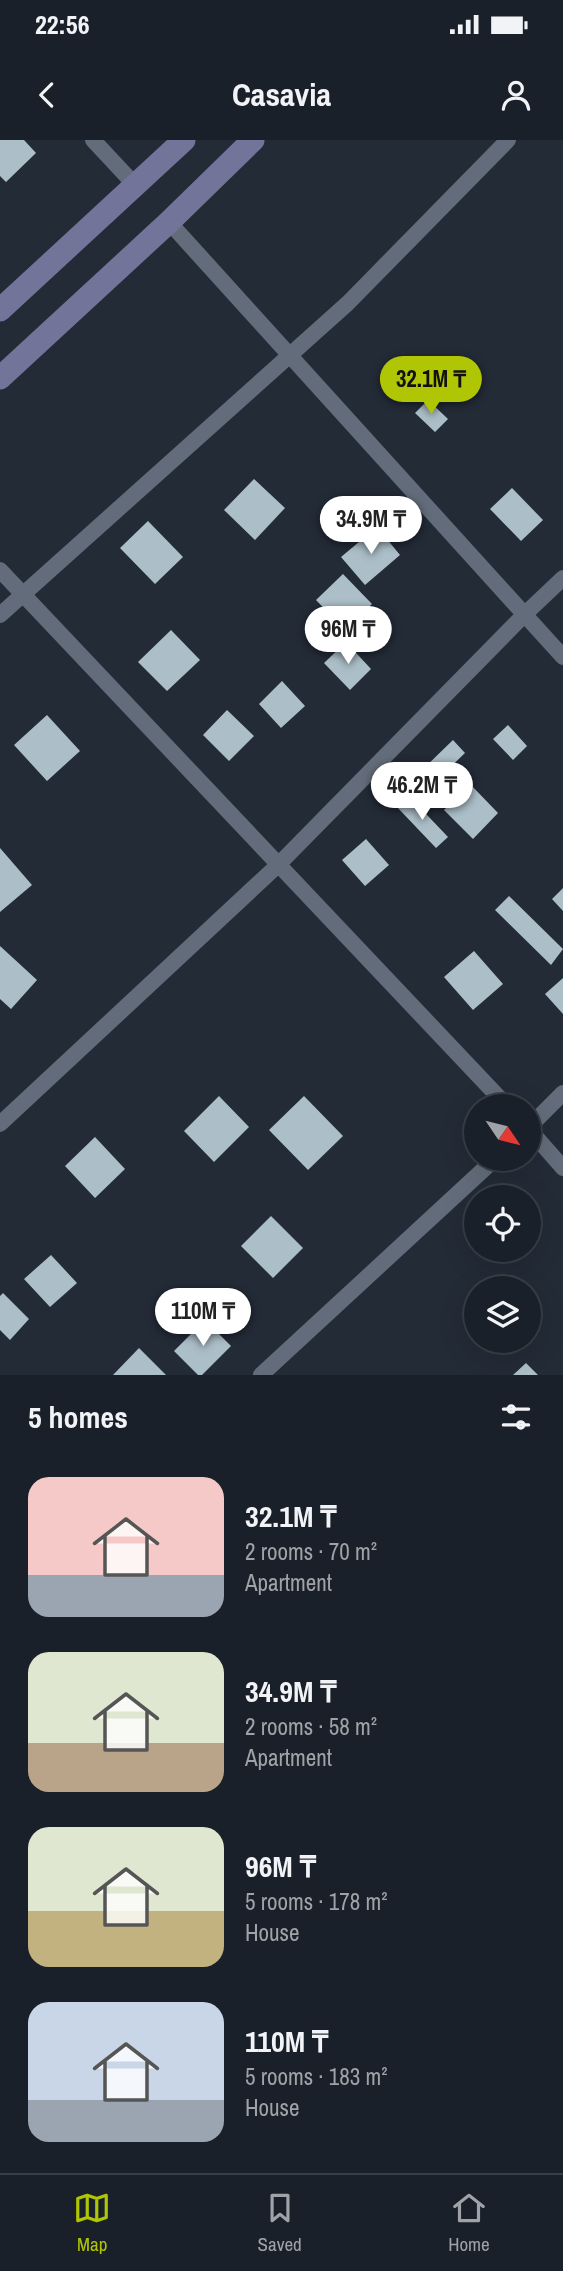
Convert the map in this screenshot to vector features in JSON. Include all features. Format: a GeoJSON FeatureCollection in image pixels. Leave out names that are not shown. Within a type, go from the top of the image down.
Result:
{"type":"FeatureCollection","features":[{"type":"Feature","properties":{"kind":"main road"},"geometry":{"type":"LineString","coordinates":[[0,310],[184,140]]}},
{"type":"Feature","properties":{"kind":"main road"},"geometry":{"type":"LineString","coordinates":[[0,378],[169,222],[253,140]]}},
{"type":"Feature","properties":{"kind":"street"},"geometry":{"type":"LineString","coordinates":[[93,140],[135,185]]}},
{"type":"Feature","properties":{"kind":"street"},"geometry":{"type":"LineString","coordinates":[[0,615],[348,303],[508,140]]}},
{"type":"Feature","properties":{"kind":"street"},"geometry":{"type":"LineString","coordinates":[[169,222],[563,657]]}},
{"type":"Feature","properties":{"kind":"street"},"geometry":{"type":"LineString","coordinates":[[0,570],[496,1094]]}},
{"type":"Feature","properties":{"kind":"street"},"geometry":{"type":"LineString","coordinates":[[0,1124],[278,865],[563,578]]}},
{"type":"Feature","properties":{"kind":"street"},"geometry":{"type":"LineString","coordinates":[[541,1115],[563,1093]]}},
{"type":"Feature","properties":{"kind":"street"},"geometry":{"type":"LineString","coordinates":[[541,1143],[563,1168]]}},
{"type":"Feature","properties":{"kind":"street"},"geometry":{"type":"LineString","coordinates":[[261,1375],[482,1171]]}},
{"type":"Feature","properties":{"kind":"building"},"geometry":{"type":"Polygon","coordinates":[[[0,140],[24,140],[36,153],[6,182],[0,176],[0,140]]]}},
{"type":"Feature","properties":{"kind":"building"},"geometry":{"type":"Polygon","coordinates":[[[428,400],[448,419],[435,432],[415,413],[428,400]]]}},
{"type":"Feature","properties":{"kind":"building"},"geometry":{"type":"Polygon","coordinates":[[[254,479],[285,508],[255,540],[224,510],[254,479]]]}},
{"type":"Feature","properties":{"kind":"building"},"geometry":{"type":"Polygon","coordinates":[[[512,488],[543,520],[521,541],[490,509],[512,488]]]}},
{"type":"Feature","properties":{"kind":"building"},"geometry":{"type":"Polygon","coordinates":[[[148,521],[183,557],[155,584],[120,548],[148,521]]]}},
{"type":"Feature","properties":{"kind":"building"},"geometry":{"type":"Polygon","coordinates":[[[377,527],[400,555],[365,585],[341,557],[377,527]]]}},
{"type":"Feature","properties":{"kind":"building"},"geometry":{"type":"Polygon","coordinates":[[[343,574],[372,604],[345,630],[316,600],[343,574]]]}},
{"type":"Feature","properties":{"kind":"building"},"geometry":{"type":"Polygon","coordinates":[[[171,630],[200,660],[167,691],[138,662],[171,630]]]}},
{"type":"Feature","properties":{"kind":"building"},"geometry":{"type":"Polygon","coordinates":[[[346,642],[371,669],[350,690],[324,663],[346,642]]]}},
{"type":"Feature","properties":{"kind":"building"},"geometry":{"type":"Polygon","coordinates":[[[282,681],[305,706],[281,728],[259,704],[282,681]]]}},
{"type":"Feature","properties":{"kind":"building"},"geometry":{"type":"Polygon","coordinates":[[[227,710],[254,736],[229,761],[203,735],[227,710]]]}},
{"type":"Feature","properties":{"kind":"building"},"geometry":{"type":"Polygon","coordinates":[[[47,715],[80,751],[47,781],[14,745],[47,715]]]}},
{"type":"Feature","properties":{"kind":"building"},"geometry":{"type":"Polygon","coordinates":[[[508,725],[527,746],[513,760],[493,739],[508,725]]]}},
{"type":"Feature","properties":{"kind":"building"},"geometry":{"type":"Polygon","coordinates":[[[453,740],[465,753],[433,784],[421,771],[453,740]]]}},
{"type":"Feature","properties":{"kind":"building"},"geometry":{"type":"Polygon","coordinates":[[[470,784],[498,813],[473,839],[444,810],[470,784]]]}},
{"type":"Feature","properties":{"kind":"building"},"geometry":{"type":"Polygon","coordinates":[[[408,795],[448,837],[436,848],[396,806],[408,795]]]}},
{"type":"Feature","properties":{"kind":"building"},"geometry":{"type":"Polygon","coordinates":[[[366,839],[389,865],[365,886],[342,860],[366,839]]]}},
{"type":"Feature","properties":{"kind":"building"},"geometry":{"type":"Polygon","coordinates":[[[0,848],[32,885],[0,912],[0,848]]]}},
{"type":"Feature","properties":{"kind":"building"},"geometry":{"type":"Polygon","coordinates":[[[563,888],[563,911],[552,899],[563,888]]]}},
{"type":"Feature","properties":{"kind":"building"},"geometry":{"type":"Polygon","coordinates":[[[509,896],[563,949],[551,965],[495,910],[509,896]]]}},
{"type":"Feature","properties":{"kind":"building"},"geometry":{"type":"Polygon","coordinates":[[[0,946],[37,980],[11,1009],[0,999],[0,946]]]}},
{"type":"Feature","properties":{"kind":"building"},"geometry":{"type":"Polygon","coordinates":[[[474,951],[503,984],[473,1010],[444,977],[474,951]]]}},
{"type":"Feature","properties":{"kind":"building"},"geometry":{"type":"Polygon","coordinates":[[[563,978],[563,1014],[545,994],[563,978]]]}},
{"type":"Feature","properties":{"kind":"building"},"geometry":{"type":"Polygon","coordinates":[[[219,1096],[249,1127],[214,1162],[184,1131],[219,1096]]]}},
{"type":"Feature","properties":{"kind":"building"},"geometry":{"type":"Polygon","coordinates":[[[304,1096],[343,1136],[308,1170],[269,1130],[304,1096]]]}},
{"type":"Feature","properties":{"kind":"building"},"geometry":{"type":"Polygon","coordinates":[[[95,1137],[125,1169],[95,1198],[65,1166],[95,1137]]]}},
{"type":"Feature","properties":{"kind":"building"},"geometry":{"type":"Polygon","coordinates":[[[271,1216],[303,1248],[273,1278],[241,1246],[271,1216]]]}},
{"type":"Feature","properties":{"kind":"building"},"geometry":{"type":"Polygon","coordinates":[[[51,1255],[77,1283],[50,1307],[24,1279],[51,1255]]]}},
{"type":"Feature","properties":{"kind":"building"},"geometry":{"type":"Polygon","coordinates":[[[3,1293],[29,1319],[10,1340],[0,1330],[0,1296],[3,1293]]]}},
{"type":"Feature","properties":{"kind":"building"},"geometry":{"type":"Polygon","coordinates":[[[205,1320],[231,1346],[202,1375],[198,1375],[174,1351],[205,1320]]]}},
{"type":"Feature","properties":{"kind":"building"},"geometry":{"type":"Polygon","coordinates":[[[139,1348],[166,1375],[113,1375],[139,1348]]]}},
{"type":"Feature","properties":{"kind":"building"},"geometry":{"type":"Polygon","coordinates":[[[526,1363],[538,1375],[513,1375],[526,1363]]]}}]}
